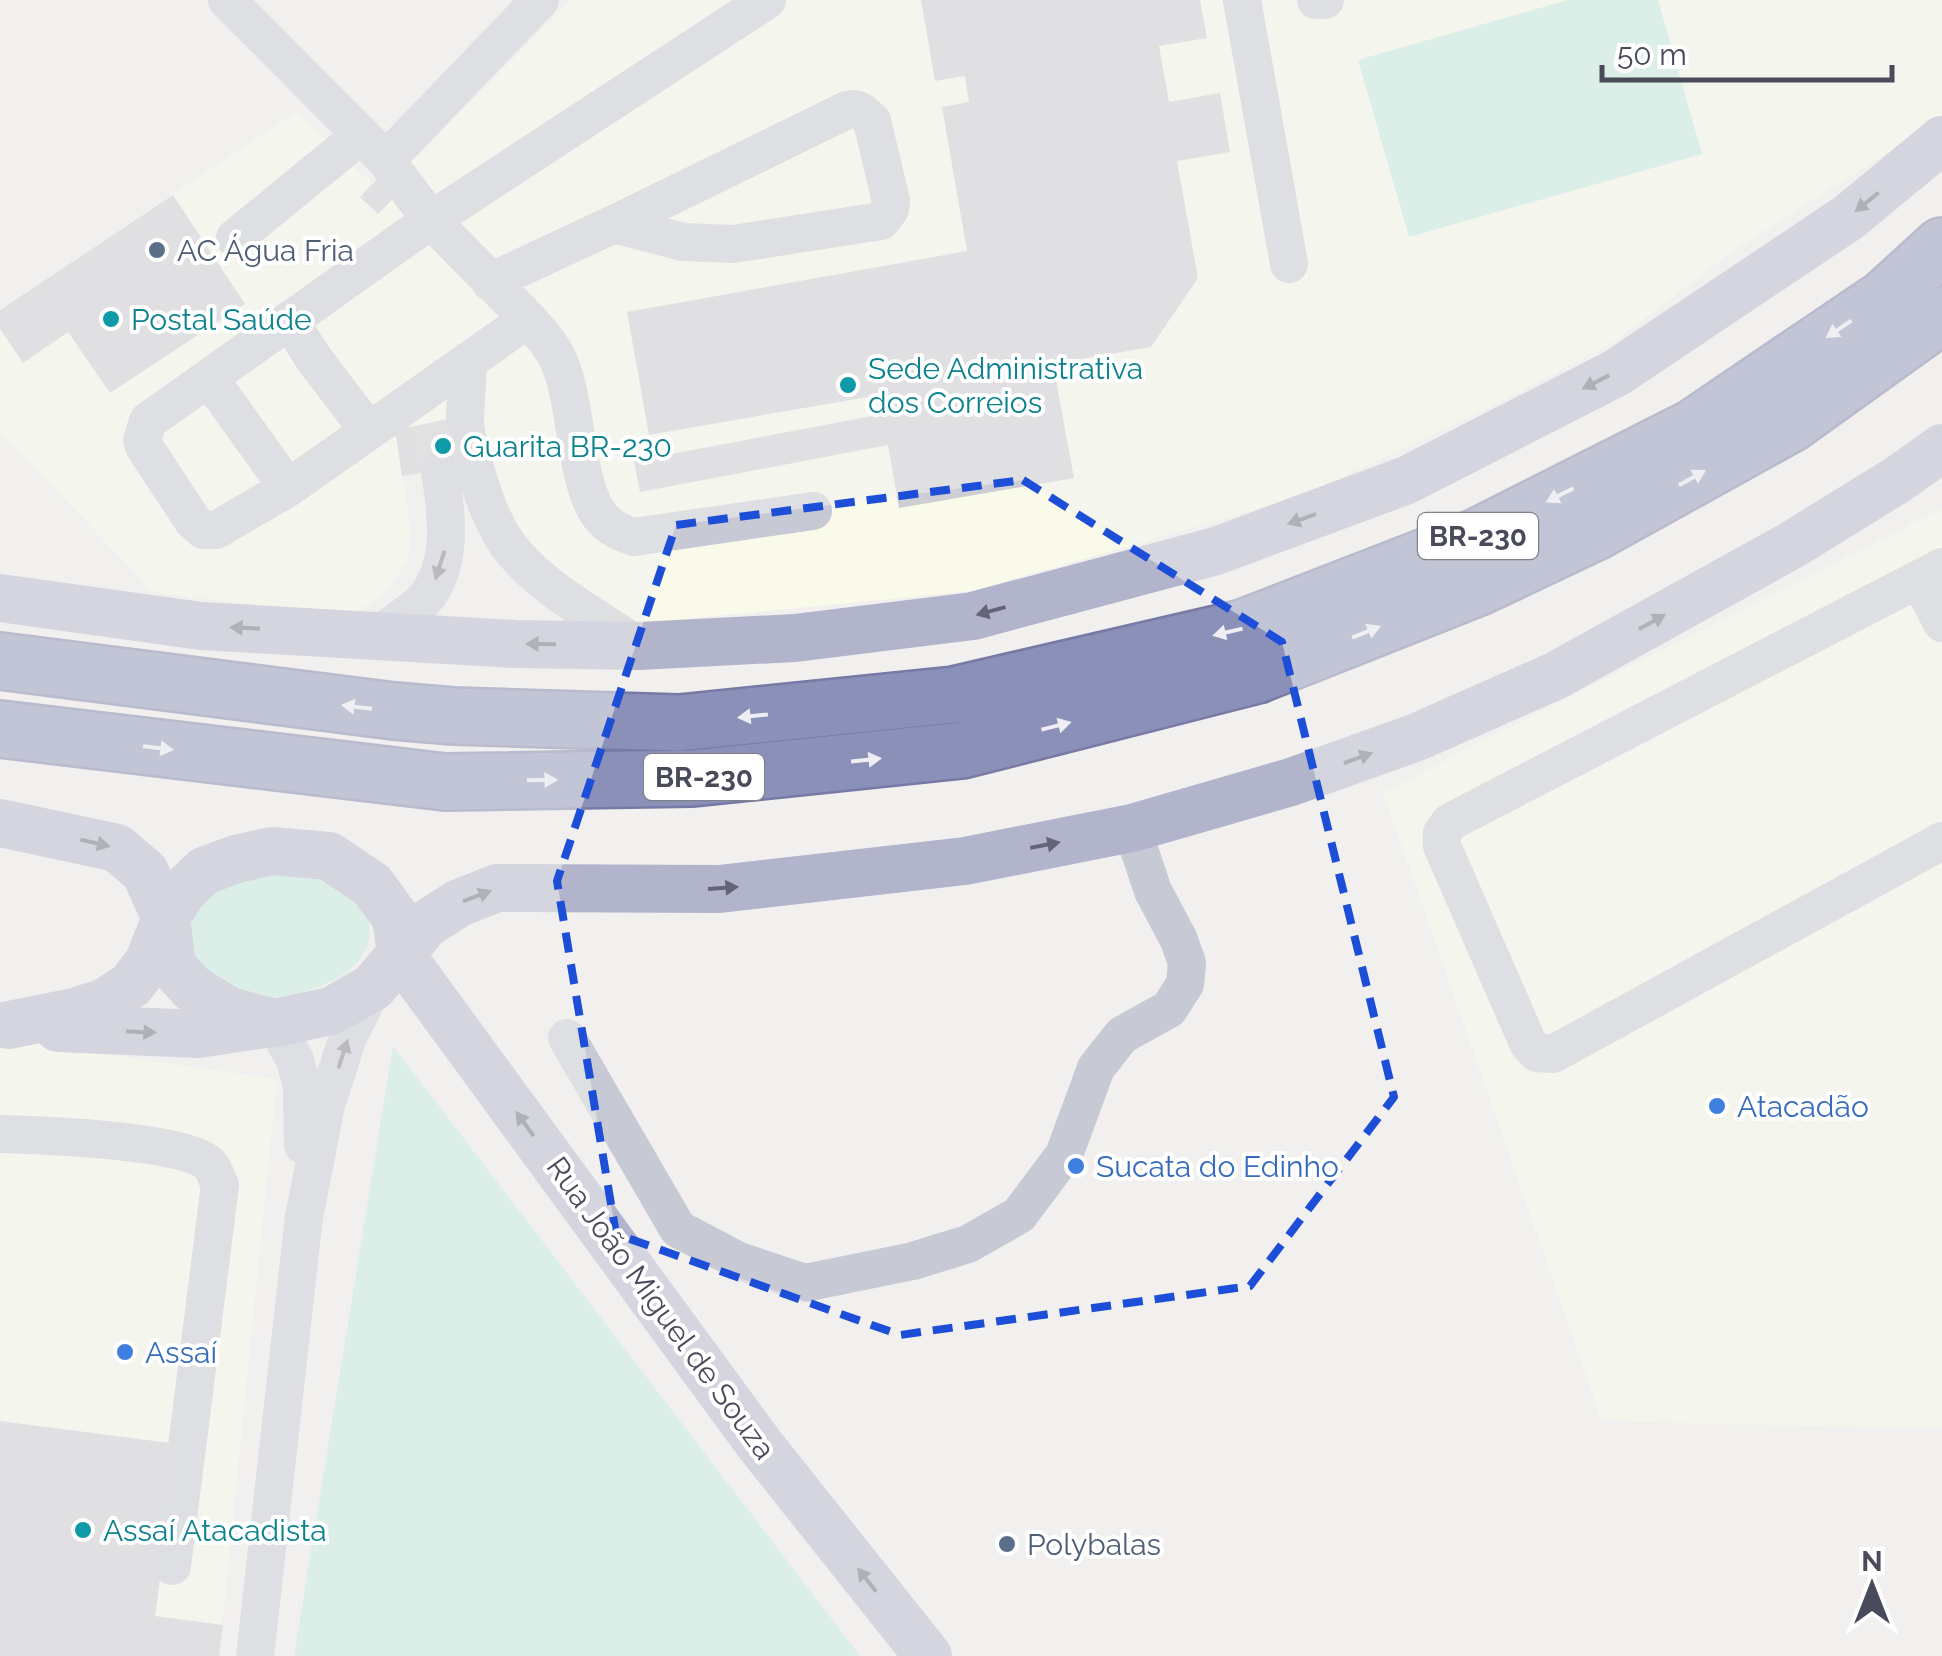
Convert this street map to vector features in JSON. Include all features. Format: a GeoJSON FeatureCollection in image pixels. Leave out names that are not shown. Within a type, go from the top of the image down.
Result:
{"type":"FeatureCollection","features":[{"type":"Feature","properties":{"kind":"highway","name":"BR-230"},"geometry":{"type":"LineString","coordinates":[[6,661],[454,716],[679,724],[954,695],[1243,628],[1476,538],[1693,428],[1885,298],[1942,246]]}},
{"type":"Feature","properties":{"kind":"highway","name":"BR-230"},"geometry":{"type":"LineString","coordinates":[[0,729],[445,782],[693,778],[962,750],[1258,675],[1480,586],[1595,532],[1790,424],[1942,314]]}},
{"type":"Feature","properties":{"kind":"highway"},"geometry":{"type":"LineString","coordinates":[[0,738],[61,737]]}},
{"type":"Feature","properties":{"kind":"main road"},"geometry":{"type":"LineString","coordinates":[[0,598],[201,626],[516,644],[639,646],[795,638],[972,616],[1216,551],[1407,480],[1616,372],[1849,217],[1942,140]]}},
{"type":"Feature","properties":{"kind":"main road"},"geometry":{"type":"LineString","coordinates":[[4,1025],[198,1034],[274,1023],[332,1011],[387,971],[426,924],[460,903],[498,888],[718,889],[965,861],[1132,828],[1291,782],[1417,737],[1554,676],[1790,546],[1942,448]]}},
{"type":"Feature","properties":{"kind":"main road"},"geometry":{"type":"LineString","coordinates":[[0,823],[117,848],[145,872],[166,918],[172,966],[192,989],[229,1010],[274,1023]]}},
{"type":"Feature","properties":{"kind":"main road"},"geometry":{"type":"LineString","coordinates":[[4,1025],[105,1002],[131,985],[148,963],[166,918],[182,892],[204,872],[236,858],[272,851],[329,856],[372,885],[396,918],[387,971]]}},
{"type":"Feature","properties":{"kind":"main road","name":"Rua João Miguel de Souza"},"geometry":{"type":"LineString","coordinates":[[387,971],[928,1656]]}},
{"type":"Feature","properties":{"kind":"street"},"geometry":{"type":"LineString","coordinates":[[227,0],[374,148],[431,220],[549,343],[560,365],[595,509],[616,531],[634,537],[813,511]]}},
{"type":"Feature","properties":{"kind":"street"},"geometry":{"type":"LineString","coordinates":[[235,238],[374,148],[540,0]]}},
{"type":"Feature","properties":{"kind":"street"},"geometry":{"type":"LineString","coordinates":[[528,319],[468,361],[441,410],[368,430],[288,488],[216,530],[203,530],[192,520],[142,440],[148,422],[431,220],[767,0]]}},
{"type":"Feature","properties":{"kind":"street"},"geometry":{"type":"LineString","coordinates":[[1242,0],[1289,264]]}},
{"type":"Feature","properties":{"kind":"street"},"geometry":{"type":"LineString","coordinates":[[1316,0],[1325,0]]}},
{"type":"Feature","properties":{"kind":"street"},"geometry":{"type":"LineString","coordinates":[[490,282],[847,110],[861,111],[872,121],[891,201],[881,220],[733,244],[683,242],[614,224]]}},
{"type":"Feature","properties":{"kind":"street"},"geometry":{"type":"LineString","coordinates":[[289,320],[368,430]]}},
{"type":"Feature","properties":{"kind":"street"},"geometry":{"type":"LineString","coordinates":[[209,378],[288,488]]}},
{"type":"Feature","properties":{"kind":"street"},"geometry":{"type":"LineString","coordinates":[[378,635],[427,596],[445,560],[446,509],[457,467],[485,502],[506,543],[535,575],[639,646]]}},
{"type":"Feature","properties":{"kind":"street"},"geometry":{"type":"LineString","coordinates":[[446,509],[464,501],[485,502]]}},
{"type":"Feature","properties":{"kind":"street"},"geometry":{"type":"LineString","coordinates":[[1942,623],[1931,573],[1464,814],[1450,822],[1442,833],[1442,846],[1528,1043],[1537,1053],[1553,1054],[1942,841]]}},
{"type":"Feature","properties":{"kind":"street"},"geometry":{"type":"LineString","coordinates":[[568,1038],[678,1229],[739,1261],[806,1283],[914,1261],[968,1244],[1019,1215],[1064,1156],[1096,1068],[1122,1035],[1169,1009],[1185,984],[1187,963],[1153,891],[1132,828]]}},
{"type":"Feature","properties":{"kind":"street"},"geometry":{"type":"LineString","coordinates":[[254,1656],[304,1217],[326,1104],[348,1037],[387,971]]}},
{"type":"Feature","properties":{"kind":"street"},"geometry":{"type":"LineString","coordinates":[[274,1023],[295,1060],[302,1086],[304,1217]]}},
{"type":"Feature","properties":{"kind":"street"},"geometry":{"type":"LineString","coordinates":[[0,1134],[126,1142],[188,1151],[209,1162],[220,1185],[172,1566]]}},
{"type":"Feature","properties":{"kind":"highlighted area"},"geometry":{"type":"Polygon","coordinates":[[[1023,480],[1282,642],[1394,1097],[1250,1286],[900,1335],[616,1234],[557,881],[676,525],[1023,480]]]}},
{"type":"Feature","properties":{"kind":"shaded area"},"geometry":{"type":"Polygon","coordinates":[[[571,0],[1942,0],[1942,118],[1733,251],[1614,342],[1470,417],[1300,497],[971,591],[623,625],[542,570],[497,510],[490,463],[403,476],[411,532],[408,561],[385,593],[349,617],[153,592],[0,431],[0,310],[297,112],[372,184],[407,167],[571,0]]]}},
{"type":"Feature","properties":{"kind":"shaded area","name":"Atacadão"},"geometry":{"type":"Polygon","coordinates":[[[1942,508],[1942,1429],[1602,1421],[1383,792],[1942,508]]]}},
{"type":"Feature","properties":{"kind":"shaded area","name":"Assaí"},"geometry":{"type":"Polygon","coordinates":[[[0,1039],[277,1079],[219,1656],[0,1656],[0,1039]]]}},
{"type":"Feature","properties":{"kind":"green space"},"geometry":{"type":"Polygon","coordinates":[[[1568,0],[1658,0],[1702,154],[1409,237],[1358,60],[1568,0]]]}},
{"type":"Feature","properties":{"kind":"green space"},"geometry":{"type":"Polygon","coordinates":[[[324,872],[360,903],[370,931],[366,951],[352,968],[333,981],[284,996],[240,995],[217,982],[195,955],[188,935],[196,906],[206,893],[220,884],[254,874],[324,872]]]}},
{"type":"Feature","properties":{"kind":"green space"},"geometry":{"type":"Polygon","coordinates":[[[393,1046],[860,1656],[294,1656],[393,1046]]]}},
{"type":"Feature","properties":{"kind":"building"},"geometry":{"type":"Polygon","coordinates":[[[921,0],[1200,0],[1207,38],[1159,46],[1169,102],[1220,93],[1230,152],[1177,161],[1198,278],[1151,347],[1053,364],[1074,478],[899,508],[888,445],[640,492],[634,461],[883,414],[879,395],[649,435],[627,312],[967,251],[942,107],[969,102],[965,76],[935,81],[921,0]]]}},
{"type":"Feature","properties":{"kind":"building"},"geometry":{"type":"Polygon","coordinates":[[[397,158],[416,175],[378,214],[360,197],[397,158]]]}},
{"type":"Feature","properties":{"kind":"building","name":"Postal Saúde"},"geometry":{"type":"Polygon","coordinates":[[[173,195],[245,304],[110,393],[68,332],[23,363],[0,329],[0,310],[173,195]]]}},
{"type":"Feature","properties":{"kind":"building","name":"Guarita BR-230"},"geometry":{"type":"Polygon","coordinates":[[[483,416],[490,463],[402,476],[395,429],[483,416]]]}},
{"type":"Feature","properties":{"kind":"building","name":"Assaí Atacadista"},"geometry":{"type":"Polygon","coordinates":[[[0,1421],[178,1444],[155,1616],[223,1625],[219,1656],[0,1656],[0,1421]]]}},
{"type":"Feature","properties":{"kind":"tunnel"},"geometry":{"type":"LineString","coordinates":[[429,423],[440,470]]}},
{"type":"Feature","properties":{"kind":"place","name":"AC Água Fria"},"geometry":{"type":"Point","coordinates":[157,250]}},
{"type":"Feature","properties":{"kind":"place","name":"Postal Saúde"},"geometry":{"type":"Point","coordinates":[111,319]}},
{"type":"Feature","properties":{"kind":"place","name":"Sede Administrativa dos Correios"},"geometry":{"type":"Point","coordinates":[848,385]}},
{"type":"Feature","properties":{"kind":"place","name":"Guarita BR-230"},"geometry":{"type":"Point","coordinates":[443,446]}},
{"type":"Feature","properties":{"kind":"place","name":"Atacadão"},"geometry":{"type":"Point","coordinates":[1717,1106]}},
{"type":"Feature","properties":{"kind":"place","name":"Sucata do Edinho"},"geometry":{"type":"Point","coordinates":[1076,1166]}},
{"type":"Feature","properties":{"kind":"place","name":"Assaí"},"geometry":{"type":"Point","coordinates":[125,1352]}},
{"type":"Feature","properties":{"kind":"place","name":"Assaí Atacadista"},"geometry":{"type":"Point","coordinates":[83,1530]}},
{"type":"Feature","properties":{"kind":"place","name":"Polybalas"},"geometry":{"type":"Point","coordinates":[1007,1544]}}]}
